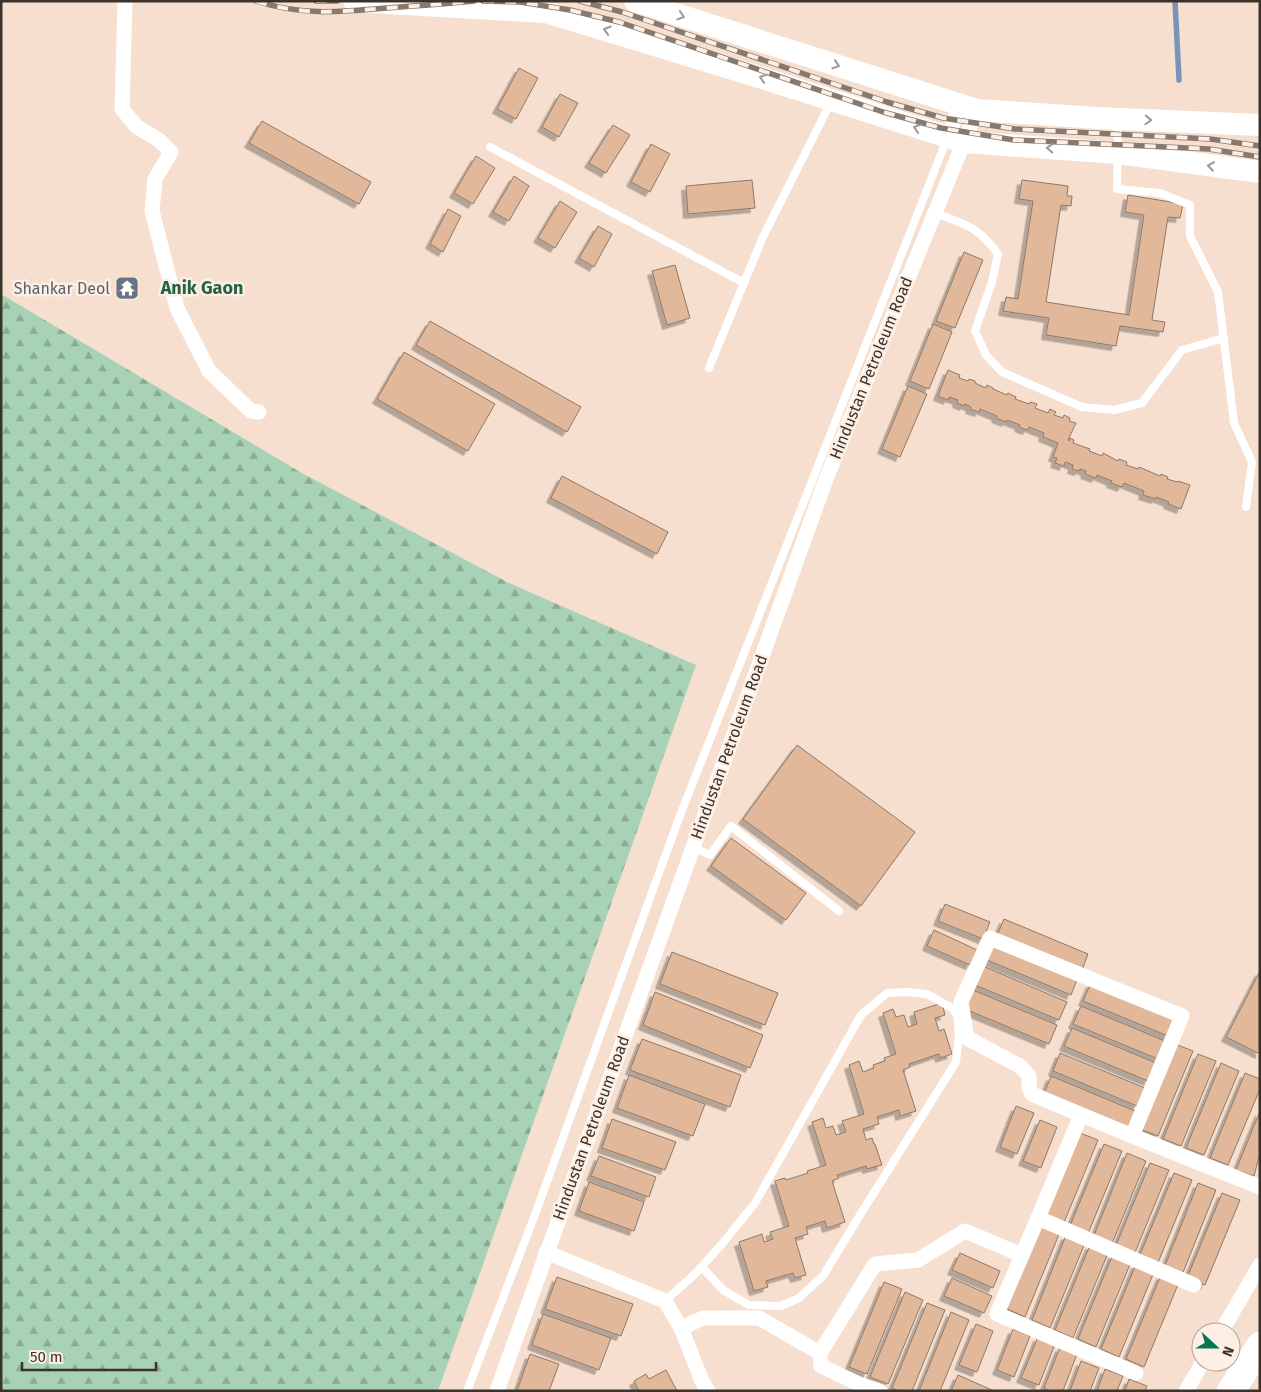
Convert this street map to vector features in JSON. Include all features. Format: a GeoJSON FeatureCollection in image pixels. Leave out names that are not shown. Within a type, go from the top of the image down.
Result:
{"type":"FeatureCollection","features":[{"type":"Feature","properties":{"kind":"highway"},"geometry":{"type":"LineString","coordinates":[[1231,1391],[1260,1346]]}},
{"type":"Feature","properties":{"kind":"main road"},"geometry":{"type":"LineString","coordinates":[[354,1],[546,12],[956,140],[1118,153],[1260,172]]}},
{"type":"Feature","properties":{"kind":"main road"},"geometry":{"type":"LineString","coordinates":[[635,1],[968,107],[1119,119],[1260,125]]}},
{"type":"Feature","properties":{"kind":"street"},"geometry":{"type":"LineString","coordinates":[[125,1],[122,110],[137,127],[160,140],[171,152],[155,179],[152,211],[178,308],[209,371],[251,411],[259,412]]}},
{"type":"Feature","properties":{"kind":"street","name":"Hindustan Petroleum Road"},"geometry":{"type":"LineString","coordinates":[[497,1391],[826,479],[935,214],[956,140],[968,107]]}},
{"type":"Feature","properties":{"kind":"street"},"geometry":{"type":"LineString","coordinates":[[1132,1136],[1182,1016],[990,938],[961,1002],[967,1038],[1020,1066],[1030,1076],[1029,1087],[1032,1094],[1132,1136],[1260,1187]]}},
{"type":"Feature","properties":{"kind":"street"},"geometry":{"type":"LineString","coordinates":[[1081,1115],[997,1314],[1136,1373]]}},
{"type":"Feature","properties":{"kind":"street"},"geometry":{"type":"LineString","coordinates":[[1038,1218],[1194,1285]]}},
{"type":"Feature","properties":{"kind":"street"},"geometry":{"type":"LineString","coordinates":[[880,1391],[859,1384],[821,1366],[820,1353],[875,1264],[918,1260],[965,1231],[1022,1255]]}},
{"type":"Feature","properties":{"kind":"street"},"geometry":{"type":"LineString","coordinates":[[546,1252],[666,1301],[681,1328],[702,1381],[708,1391]]}},
{"type":"Feature","properties":{"kind":"street"},"geometry":{"type":"LineString","coordinates":[[1226,1322],[1260,1265]]}},
{"type":"Feature","properties":{"kind":"street"},"geometry":{"type":"LineString","coordinates":[[681,1328],[703,1318],[759,1318],[820,1353]]}},
{"type":"Feature","properties":{"kind":"street"},"geometry":{"type":"LineString","coordinates":[[1186,1391],[1197,1372]]}},
{"type":"Feature","properties":{"kind":"lane"},"geometry":{"type":"LineString","coordinates":[[709,368],[762,239],[832,100]]}},
{"type":"Feature","properties":{"kind":"lane"},"geometry":{"type":"LineString","coordinates":[[1119,119],[1117,189],[1160,193],[1190,205],[1190,236],[1218,292],[1234,423],[1252,462],[1246,507]]}},
{"type":"Feature","properties":{"kind":"lane"},"geometry":{"type":"LineString","coordinates":[[467,1391],[536,1212],[679,818],[956,140]]}},
{"type":"Feature","properties":{"kind":"lane"},"geometry":{"type":"LineString","coordinates":[[490,147],[744,282]]}},
{"type":"Feature","properties":{"kind":"lane"},"geometry":{"type":"LineString","coordinates":[[935,214],[972,227],[988,240],[998,254],[992,282],[975,331],[986,355],[1002,372],[1082,407],[1114,410],[1142,403],[1182,350],[1224,338]]}},
{"type":"Feature","properties":{"kind":"lane"},"geometry":{"type":"LineString","coordinates":[[693,847],[710,855],[730,826],[840,911]]}},
{"type":"Feature","properties":{"kind":"lane"},"geometry":{"type":"LineString","coordinates":[[666,1301],[702,1267],[755,1203],[861,1015],[887,993],[927,994],[952,1008],[957,1015],[959,1034],[956,1062],[823,1276],[799,1298],[780,1306],[749,1305],[723,1290],[702,1267]]}},
{"type":"Feature","properties":{"kind":"green space"},"geometry":{"type":"Polygon","coordinates":[[[1,294],[300,472],[509,583],[696,665],[438,1391],[1,1391],[1,294]]]}},
{"type":"Feature","properties":{"kind":"building"},"geometry":{"type":"Polygon","coordinates":[[[519,68],[538,78],[516,119],[497,109],[519,68]]]}},
{"type":"Feature","properties":{"kind":"building"},"geometry":{"type":"Polygon","coordinates":[[[560,94],[578,103],[559,137],[542,127],[560,94]]]}},
{"type":"Feature","properties":{"kind":"building"},"geometry":{"type":"Polygon","coordinates":[[[262,121],[371,182],[359,204],[249,143],[262,121]]]}},
{"type":"Feature","properties":{"kind":"building"},"geometry":{"type":"Polygon","coordinates":[[[613,125],[630,135],[606,173],[589,163],[613,125]]]}},
{"type":"Feature","properties":{"kind":"building"},"geometry":{"type":"Polygon","coordinates":[[[651,144],[670,154],[650,192],[631,182],[651,144]]]}},
{"type":"Feature","properties":{"kind":"building"},"geometry":{"type":"Polygon","coordinates":[[[476,156],[495,168],[473,204],[454,193],[476,156]]]}},
{"type":"Feature","properties":{"kind":"building"},"geometry":{"type":"Polygon","coordinates":[[[514,176],[529,186],[509,221],[493,212],[514,176]]]}},
{"type":"Feature","properties":{"kind":"building"},"geometry":{"type":"Polygon","coordinates":[[[752,180],[755,208],[688,214],[686,186],[752,180]]]}},
{"type":"Feature","properties":{"kind":"building"},"geometry":{"type":"Polygon","coordinates":[[[1022,180],[1068,186],[1067,196],[1072,196],[1071,206],[1061,205],[1046,302],[1129,315],[1144,215],[1125,212],[1128,195],[1183,204],[1180,218],[1168,217],[1152,320],[1165,322],[1163,332],[1120,326],[1116,346],[1046,335],[1049,318],[1003,311],[1006,297],[1018,299],[1033,201],[1019,199],[1022,180]]]}},
{"type":"Feature","properties":{"kind":"building"},"geometry":{"type":"Polygon","coordinates":[[[560,201],[577,212],[555,248],[538,238],[560,201]]]}},
{"type":"Feature","properties":{"kind":"building"},"geometry":{"type":"Polygon","coordinates":[[[448,209],[461,216],[443,252],[430,244],[448,209]]]}},
{"type":"Feature","properties":{"kind":"building"},"geometry":{"type":"Polygon","coordinates":[[[598,226],[612,234],[594,267],[579,258],[598,226]]]}},
{"type":"Feature","properties":{"kind":"building"},"geometry":{"type":"Polygon","coordinates":[[[964,252],[983,260],[955,328],[936,321],[964,252]]]}},
{"type":"Feature","properties":{"kind":"building"},"geometry":{"type":"Polygon","coordinates":[[[675,265],[690,318],[667,325],[652,271],[675,265]]]}},
{"type":"Feature","properties":{"kind":"building"},"geometry":{"type":"Polygon","coordinates":[[[430,321],[581,407],[567,432],[416,345],[430,321]]]}},
{"type":"Feature","properties":{"kind":"building"},"geometry":{"type":"Polygon","coordinates":[[[933,324],[952,332],[929,389],[910,381],[933,324]]]}},
{"type":"Feature","properties":{"kind":"building"},"geometry":{"type":"Polygon","coordinates":[[[404,352],[495,404],[468,451],[377,399],[404,352]]]}},
{"type":"Feature","properties":{"kind":"building"},"geometry":{"type":"Polygon","coordinates":[[[948,370],[960,375],[959,378],[975,381],[975,383],[986,388],[987,385],[1029,404],[1030,402],[1037,404],[1035,408],[1048,413],[1050,409],[1056,412],[1054,415],[1063,418],[1064,415],[1070,418],[1069,421],[1076,423],[1068,440],[1070,438],[1074,440],[1073,443],[1090,449],[1089,451],[1102,456],[1103,453],[1118,461],[1119,459],[1127,462],[1126,465],[1138,469],[1139,467],[1160,476],[1161,474],[1168,477],[1167,479],[1190,485],[1181,509],[1156,497],[1156,499],[1143,495],[1144,491],[1124,483],[1122,487],[1097,475],[1096,478],[1085,474],[1086,471],[1072,469],[1073,465],[1065,462],[1064,466],[1055,463],[1057,458],[1053,457],[1058,443],[1043,437],[1044,433],[1029,427],[1027,430],[1019,427],[1020,425],[996,418],[997,416],[980,409],[979,412],[970,409],[971,407],[965,404],[964,406],[957,403],[958,400],[949,397],[948,400],[938,396],[948,370]]]}},
{"type":"Feature","properties":{"kind":"building"},"geometry":{"type":"Polygon","coordinates":[[[908,386],[927,394],[900,457],[882,449],[908,386]]]}},
{"type":"Feature","properties":{"kind":"building"},"geometry":{"type":"Polygon","coordinates":[[[562,476],[668,532],[657,554],[551,498],[562,476]]]}},
{"type":"Feature","properties":{"kind":"building"},"geometry":{"type":"Polygon","coordinates":[[[797,745],[915,832],[861,906],[743,819],[797,745]]]}},
{"type":"Feature","properties":{"kind":"building"},"geometry":{"type":"Polygon","coordinates":[[[731,838],[806,893],[786,920],[711,866],[731,838]]]}},
{"type":"Feature","properties":{"kind":"building"},"geometry":{"type":"Polygon","coordinates":[[[945,904],[990,922],[983,939],[938,921],[945,904]]]}},
{"type":"Feature","properties":{"kind":"building"},"geometry":{"type":"Polygon","coordinates":[[[1004,919],[1088,954],[1081,973],[996,938],[1004,919]]]}},
{"type":"Feature","properties":{"kind":"building"},"geometry":{"type":"Polygon","coordinates":[[[934,930],[977,950],[970,965],[927,946],[934,930]]]}},
{"type":"Feature","properties":{"kind":"building"},"geometry":{"type":"Polygon","coordinates":[[[994,942],[1078,977],[1071,995],[987,960],[994,942]]]}},
{"type":"Feature","properties":{"kind":"building"},"geometry":{"type":"Polygon","coordinates":[[[672,952],[778,993],[765,1025],[660,984],[672,952]]]}},
{"type":"Feature","properties":{"kind":"building"},"geometry":{"type":"Polygon","coordinates":[[[983,966],[1067,1002],[1059,1020],[975,985],[983,966]]]}},
{"type":"Feature","properties":{"kind":"building"},"geometry":{"type":"Polygon","coordinates":[[[1260,971],[1260,1054],[1226,1037],[1260,971]]]}},
{"type":"Feature","properties":{"kind":"building"},"geometry":{"type":"Polygon","coordinates":[[[1091,983],[1175,1018],[1168,1036],[1083,1001],[1091,983]]]}},
{"type":"Feature","properties":{"kind":"building"},"geometry":{"type":"Polygon","coordinates":[[[973,990],[1057,1025],[1049,1044],[965,1009],[973,990]]]}},
{"type":"Feature","properties":{"kind":"building"},"geometry":{"type":"Polygon","coordinates":[[[655,992],[763,1035],[750,1068],[643,1025],[655,992]]]}},
{"type":"Feature","properties":{"kind":"building"},"geometry":{"type":"Polygon","coordinates":[[[942,1003],[945,1015],[935,1018],[939,1031],[944,1029],[952,1054],[940,1058],[939,1054],[909,1064],[910,1067],[903,1070],[916,1111],[900,1116],[899,1110],[877,1117],[879,1124],[863,1129],[866,1140],[872,1138],[882,1165],[867,1169],[866,1166],[837,1175],[839,1178],[832,1181],[845,1222],[827,1228],[825,1221],[806,1227],[808,1234],[795,1238],[806,1275],[795,1278],[793,1273],[766,1281],[768,1287],[754,1291],[739,1242],[762,1234],[764,1242],[773,1239],[770,1232],[789,1226],[775,1181],[785,1178],[786,1180],[826,1165],[812,1122],[823,1118],[826,1128],[833,1126],[836,1135],[846,1132],[842,1121],[864,1114],[849,1065],[859,1061],[863,1072],[874,1068],[873,1065],[885,1061],[884,1058],[896,1054],[883,1013],[893,1009],[896,1017],[904,1015],[908,1027],[917,1024],[914,1012],[942,1003]]]}},
{"type":"Feature","properties":{"kind":"building"},"geometry":{"type":"Polygon","coordinates":[[[1081,1006],[1165,1041],[1158,1059],[1073,1024],[1081,1006]]]}},
{"type":"Feature","properties":{"kind":"building"},"geometry":{"type":"Polygon","coordinates":[[[1072,1028],[1156,1063],[1148,1081],[1064,1046],[1072,1028]]]}},
{"type":"Feature","properties":{"kind":"building"},"geometry":{"type":"Polygon","coordinates":[[[642,1039],[741,1075],[730,1107],[630,1070],[642,1039]]]}},
{"type":"Feature","properties":{"kind":"building"},"geometry":{"type":"Polygon","coordinates":[[[1175,1044],[1193,1051],[1158,1136],[1140,1129],[1175,1044]]]}},
{"type":"Feature","properties":{"kind":"building"},"geometry":{"type":"Polygon","coordinates":[[[1060,1053],[1145,1088],[1137,1106],[1053,1071],[1060,1053]]]}},
{"type":"Feature","properties":{"kind":"building"},"geometry":{"type":"Polygon","coordinates":[[[1198,1054],[1216,1061],[1181,1146],[1163,1139],[1198,1054]]]}},
{"type":"Feature","properties":{"kind":"building"},"geometry":{"type":"Polygon","coordinates":[[[1221,1063],[1239,1071],[1204,1155],[1186,1148],[1221,1063]]]}},
{"type":"Feature","properties":{"kind":"building"},"geometry":{"type":"Polygon","coordinates":[[[1245,1073],[1260,1079],[1260,1089],[1228,1165],[1210,1158],[1245,1073]]]}},
{"type":"Feature","properties":{"kind":"building"},"geometry":{"type":"Polygon","coordinates":[[[629,1075],[705,1104],[693,1136],[617,1108],[629,1075]]]}},
{"type":"Feature","properties":{"kind":"building"},"geometry":{"type":"Polygon","coordinates":[[[1051,1076],[1135,1111],[1128,1129],[1044,1094],[1051,1076]]]}},
{"type":"Feature","properties":{"kind":"building"},"geometry":{"type":"Polygon","coordinates":[[[1016,1106],[1034,1113],[1017,1154],[1000,1147],[1016,1106]]]}},
{"type":"Feature","properties":{"kind":"building"},"geometry":{"type":"Polygon","coordinates":[[[1260,1111],[1260,1153],[1254,1176],[1236,1170],[1260,1111]]]}},
{"type":"Feature","properties":{"kind":"building"},"geometry":{"type":"Polygon","coordinates":[[[612,1119],[676,1142],[665,1170],[602,1148],[612,1119]]]}},
{"type":"Feature","properties":{"kind":"building"},"geometry":{"type":"Polygon","coordinates":[[[1040,1120],[1057,1127],[1041,1168],[1023,1161],[1040,1120]]]}},
{"type":"Feature","properties":{"kind":"building"},"geometry":{"type":"Polygon","coordinates":[[[1080,1133],[1098,1140],[1063,1225],[1045,1217],[1080,1133]]]}},
{"type":"Feature","properties":{"kind":"building"},"geometry":{"type":"Polygon","coordinates":[[[1104,1144],[1122,1151],[1087,1236],[1069,1228],[1104,1144]]]}},
{"type":"Feature","properties":{"kind":"building"},"geometry":{"type":"Polygon","coordinates":[[[1127,1153],[1146,1161],[1111,1246],[1093,1238],[1127,1153]]]}},
{"type":"Feature","properties":{"kind":"building"},"geometry":{"type":"Polygon","coordinates":[[[599,1156],[656,1177],[649,1197],[591,1176],[599,1156]]]}},
{"type":"Feature","properties":{"kind":"building"},"geometry":{"type":"Polygon","coordinates":[[[1150,1163],[1169,1170],[1134,1255],[1115,1248],[1150,1163]]]}},
{"type":"Feature","properties":{"kind":"building"},"geometry":{"type":"Polygon","coordinates":[[[1174,1173],[1192,1180],[1157,1265],[1139,1257],[1174,1173]]]}},
{"type":"Feature","properties":{"kind":"building"},"geometry":{"type":"Polygon","coordinates":[[[589,1182],[644,1202],[634,1231],[579,1211],[589,1182]]]}},
{"type":"Feature","properties":{"kind":"building"},"geometry":{"type":"Polygon","coordinates":[[[1198,1183],[1216,1190],[1182,1275],[1164,1268],[1198,1183]]]}},
{"type":"Feature","properties":{"kind":"building"},"geometry":{"type":"Polygon","coordinates":[[[1222,1193],[1240,1200],[1205,1285],[1187,1278],[1222,1193]]]}},
{"type":"Feature","properties":{"kind":"building"},"geometry":{"type":"Polygon","coordinates":[[[1042,1224],[1060,1232],[1025,1317],[1007,1309],[1042,1224]]]}},
{"type":"Feature","properties":{"kind":"building"},"geometry":{"type":"Polygon","coordinates":[[[1066,1235],[1085,1243],[1050,1328],[1032,1320],[1066,1235]]]}},
{"type":"Feature","properties":{"kind":"building"},"geometry":{"type":"Polygon","coordinates":[[[1090,1245],[1108,1253],[1073,1338],[1055,1330],[1090,1245]]]}},
{"type":"Feature","properties":{"kind":"building"},"geometry":{"type":"Polygon","coordinates":[[[960,1253],[1000,1271],[993,1288],[952,1270],[960,1253]]]}},
{"type":"Feature","properties":{"kind":"building"},"geometry":{"type":"Polygon","coordinates":[[[1113,1254],[1131,1262],[1096,1347],[1078,1339],[1113,1254]]]}},
{"type":"Feature","properties":{"kind":"building"},"geometry":{"type":"Polygon","coordinates":[[[1136,1264],[1154,1272],[1119,1357],[1101,1349],[1136,1264]]]}},
{"type":"Feature","properties":{"kind":"building"},"geometry":{"type":"Polygon","coordinates":[[[1161,1275],[1179,1282],[1144,1367],[1126,1359],[1161,1275]]]}},
{"type":"Feature","properties":{"kind":"building"},"geometry":{"type":"Polygon","coordinates":[[[557,1277],[633,1304],[621,1336],[545,1309],[557,1277]]]}},
{"type":"Feature","properties":{"kind":"building"},"geometry":{"type":"Polygon","coordinates":[[[952,1278],[992,1296],[984,1313],[944,1296],[952,1278]]]}},
{"type":"Feature","properties":{"kind":"building"},"geometry":{"type":"Polygon","coordinates":[[[884,1282],[902,1289],[867,1374],[849,1367],[884,1282]]]}},
{"type":"Feature","properties":{"kind":"building"},"geometry":{"type":"Polygon","coordinates":[[[905,1292],[923,1300],[888,1384],[870,1377],[905,1292]]]}},
{"type":"Feature","properties":{"kind":"building"},"geometry":{"type":"Polygon","coordinates":[[[927,1303],[945,1310],[912,1391],[899,1391],[892,1388],[927,1303]]]}},
{"type":"Feature","properties":{"kind":"building"},"geometry":{"type":"Polygon","coordinates":[[[951,1312],[969,1320],[940,1391],[919,1391],[951,1312]]]}},
{"type":"Feature","properties":{"kind":"building"},"geometry":{"type":"Polygon","coordinates":[[[543,1314],[611,1338],[599,1370],[532,1345],[543,1314]]]}},
{"type":"Feature","properties":{"kind":"building"},"geometry":{"type":"Polygon","coordinates":[[[976,1324],[993,1331],[977,1372],[959,1365],[976,1324]]]}},
{"type":"Feature","properties":{"kind":"building"},"geometry":{"type":"Polygon","coordinates":[[[1013,1329],[1030,1336],[1014,1377],[997,1370],[1013,1329]]]}},
{"type":"Feature","properties":{"kind":"building"},"geometry":{"type":"Polygon","coordinates":[[[1038,1337],[1055,1344],[1039,1385],[1021,1378],[1038,1337]]]}},
{"type":"Feature","properties":{"kind":"building"},"geometry":{"type":"Polygon","coordinates":[[[1060,1347],[1077,1354],[1063,1391],[1050,1391],[1044,1388],[1060,1347]]]}},
{"type":"Feature","properties":{"kind":"building"},"geometry":{"type":"Polygon","coordinates":[[[530,1354],[559,1364],[549,1391],[517,1391],[530,1354]]]}},
{"type":"Feature","properties":{"kind":"building"},"geometry":{"type":"Polygon","coordinates":[[[1081,1361],[1099,1368],[1090,1391],[1070,1391],[1081,1361]]]}},
{"type":"Feature","properties":{"kind":"building"},"geometry":{"type":"Polygon","coordinates":[[[1105,1369],[1123,1376],[1117,1391],[1097,1391],[1105,1369]]]}},
{"type":"Feature","properties":{"kind":"building"},"geometry":{"type":"Polygon","coordinates":[[[666,1370],[677,1391],[639,1391],[634,1381],[646,1374],[649,1379],[666,1370]]]}},
{"type":"Feature","properties":{"kind":"building"},"geometry":{"type":"Polygon","coordinates":[[[958,1375],[994,1391],[951,1391],[958,1375]]]}},
{"type":"Feature","properties":{"kind":"building"},"geometry":{"type":"Polygon","coordinates":[[[1129,1379],[1147,1386],[1145,1391],[1125,1391],[1129,1379]]]}},
{"type":"Feature","properties":{"kind":"waterway"},"geometry":{"type":"LineString","coordinates":[[1175,1],[1179,80]]}},
{"type":"Feature","properties":{"kind":"railway"},"geometry":{"type":"LineString","coordinates":[[256,1],[289,9],[321,12],[474,1]]}},
{"type":"Feature","properties":{"kind":"railway"},"geometry":{"type":"LineString","coordinates":[[316,1],[337,1]]}},
{"type":"Feature","properties":{"kind":"railway"},"geometry":{"type":"LineString","coordinates":[[483,1],[520,2],[570,10],[619,22],[883,112],[941,128],[1014,140],[1209,149],[1260,157]]}},
{"type":"Feature","properties":{"kind":"railway"},"geometry":{"type":"LineString","coordinates":[[580,1],[622,12],[887,102],[943,118],[1015,129],[1210,139],[1260,146]]}},
{"type":"Feature","properties":{"kind":"place","name":"Shankar Deol"},"geometry":{"type":"Point","coordinates":[127,288]}},
{"type":"Feature","properties":{"kind":"district","name":"Anik Gaon"},"geometry":{"type":"Point","coordinates":[202,288]}}]}
